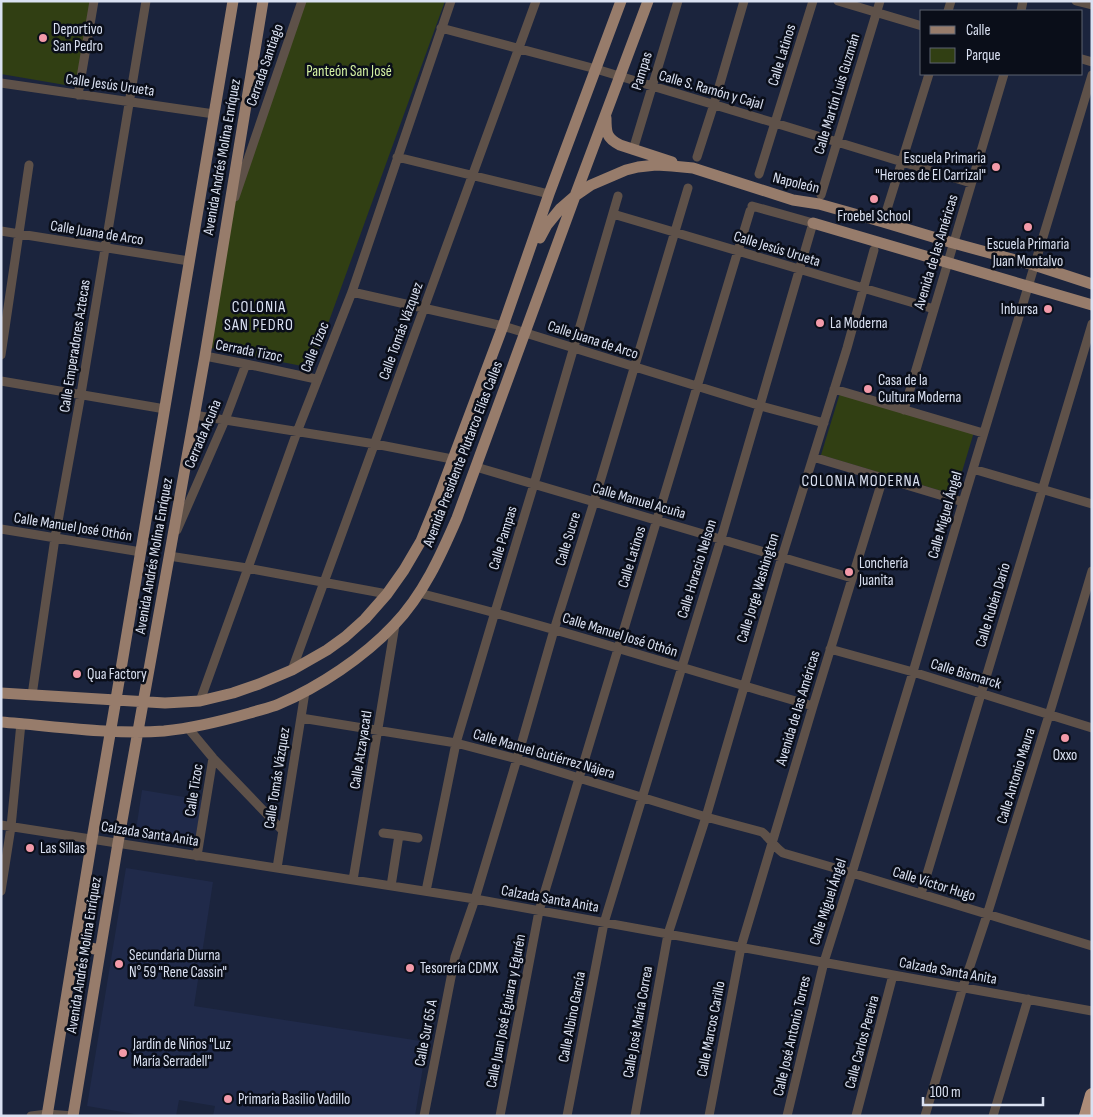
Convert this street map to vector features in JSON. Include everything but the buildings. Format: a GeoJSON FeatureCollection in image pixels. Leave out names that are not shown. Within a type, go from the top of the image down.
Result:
{"type":"FeatureCollection","features":[{"type":"Feature","properties":{"kind":"highway"},"geometry":{"type":"LineString","coordinates":[[1086,1116],[1092,1095]]}},
{"type":"Feature","properties":{"kind":"main road","name":"Avenida Andrés Molina Enríquez"},"geometry":{"type":"LineString","coordinates":[[47,1115],[233,1]]}},
{"type":"Feature","properties":{"kind":"main road","name":"Avenida Andrés Molina Enríquez"},"geometry":{"type":"LineString","coordinates":[[73,1116],[142,702],[205,356],[263,1]]}},
{"type":"Feature","properties":{"kind":"main road","name":"Avenida Presidente Plutarco Elías Calles"},"geometry":{"type":"LineString","coordinates":[[1,693],[165,703],[200,701],[233,693],[292,670],[327,650],[345,637],[387,594],[421,541],[435,507],[621,1]]}},
{"type":"Feature","properties":{"kind":"main road","name":"Avenida Presidente Plutarco Elías Calles"},"geometry":{"type":"LineString","coordinates":[[1,722],[111,731],[163,731],[218,722],[277,705],[305,692],[335,674],[395,625],[419,592],[444,548],[458,518],[524,333],[648,1]]}},
{"type":"Feature","properties":{"kind":"main road"},"geometry":{"type":"LineString","coordinates":[[605,115],[606,131],[612,141],[633,150],[695,163]]}},
{"type":"Feature","properties":{"kind":"main road","name":"Napoleón"},"geometry":{"type":"LineString","coordinates":[[526,262],[547,225],[560,209],[591,185],[638,167],[695,163],[793,200],[819,204],[1092,284]]}},
{"type":"Feature","properties":{"kind":"main road"},"geometry":{"type":"LineString","coordinates":[[814,223],[1092,305]]}},
{"type":"Feature","properties":{"kind":"main road"},"geometry":{"type":"LineString","coordinates":[[75,945],[100,950]]}},
{"type":"Feature","properties":{"kind":"street"},"geometry":{"type":"LineString","coordinates":[[78,95],[94,1]]}},
{"type":"Feature","properties":{"kind":"street","name":"Calle Emperadores Aztecas"},"geometry":{"type":"LineString","coordinates":[[32,695],[55,538],[81,394],[146,1]]}},
{"type":"Feature","properties":{"kind":"street","name":"Cerrada Santiago"},"geometry":{"type":"LineString","coordinates":[[226,224],[302,1]]}},
{"type":"Feature","properties":{"kind":"street","name":"Calle Tizoc"},"geometry":{"type":"LineString","coordinates":[[200,701],[316,379],[352,292],[451,1]]}},
{"type":"Feature","properties":{"kind":"street","name":"Calle Tomás Vázquez"},"geometry":{"type":"LineString","coordinates":[[292,670],[536,1]]}},
{"type":"Feature","properties":{"kind":"street","name":"Pampas"},"geometry":{"type":"LineString","coordinates":[[633,150],[678,1]]}},
{"type":"Feature","properties":{"kind":"street"},"geometry":{"type":"LineString","coordinates":[[695,163],[744,1]]}},
{"type":"Feature","properties":{"kind":"street","name":"Calle Latinos"},"geometry":{"type":"LineString","coordinates":[[759,174],[813,1]]}},
{"type":"Feature","properties":{"kind":"street"},"geometry":{"type":"LineString","coordinates":[[838,1],[920,25]]}},
{"type":"Feature","properties":{"kind":"street","name":"Calle Martín Luis Guzmán"},"geometry":{"type":"LineString","coordinates":[[821,195],[880,1]]}},
{"type":"Feature","properties":{"kind":"street"},"geometry":{"type":"LineString","coordinates":[[1076,1],[1092,5]]}},
{"type":"Feature","properties":{"kind":"street","name":"Calle S. Ramón y Cajal"},"geometry":{"type":"LineString","coordinates":[[441,28],[596,69],[971,183]]}},
{"type":"Feature","properties":{"kind":"street"},"geometry":{"type":"LineString","coordinates":[[883,222],[929,75]]}},
{"type":"Feature","properties":{"kind":"street","name":"Avenida de las Américas"},"geometry":{"type":"LineString","coordinates":[[904,410],[1004,75]]}},
{"type":"Feature","properties":{"kind":"street","name":"Calle Miguel Ángel"},"geometry":{"type":"LineString","coordinates":[[824,962],[1092,75]]}},
{"type":"Feature","properties":{"kind":"street","name":"Calle Jesús Urueta"},"geometry":{"type":"LineString","coordinates":[[1,83],[214,114]]}},
{"type":"Feature","properties":{"kind":"street"},"geometry":{"type":"LineString","coordinates":[[397,157],[549,194]]}},
{"type":"Feature","properties":{"kind":"street"},"geometry":{"type":"LineString","coordinates":[[1,355],[29,165]]}},
{"type":"Feature","properties":{"kind":"street","name":"Calle Sucre"},"geometry":{"type":"LineString","coordinates":[[475,899],[554,630],[688,188]]}},
{"type":"Feature","properties":{"kind":"street","name":"Calle Pampas"},"geometry":{"type":"LineString","coordinates":[[426,892],[456,743],[618,196]]}},
{"type":"Feature","properties":{"kind":"street","name":"Calle Latinos"},"geometry":{"type":"LineString","coordinates":[[539,911],[751,209],[814,223]]}},
{"type":"Feature","properties":{"kind":"street","name":"Calle Jesús Urueta"},"geometry":{"type":"LineString","coordinates":[[613,214],[934,309]]}},
{"type":"Feature","properties":{"kind":"street","name":"Calle Horacio Nelson"},"geometry":{"type":"LineString","coordinates":[[604,922],[761,406],[814,223]]}},
{"type":"Feature","properties":{"kind":"street","name":"Calle Juana de Arco"},"geometry":{"type":"LineString","coordinates":[[1,231],[189,262]]}},
{"type":"Feature","properties":{"kind":"street","name":"Calle Jorge Washington"},"geometry":{"type":"LineString","coordinates":[[668,934],[706,817],[782,557],[847,348],[874,250]]}},
{"type":"Feature","properties":{"kind":"street","name":"Calle Juana de Arco"},"geometry":{"type":"LineString","coordinates":[[352,292],[503,326],[696,387],[824,423]]}},
{"type":"Feature","properties":{"kind":"street","name":"Calle Rubén Darío"},"geometry":{"type":"LineString","coordinates":[[921,894],[1092,324]]}},
{"type":"Feature","properties":{"kind":"street","name":"Cerrada Tizoc"},"geometry":{"type":"LineString","coordinates":[[205,356],[316,379]]}},
{"type":"Feature","properties":{"kind":"street","name":"Cerrada Acuña"},"geometry":{"type":"LineString","coordinates":[[172,543],[225,420],[246,364]]}},
{"type":"Feature","properties":{"kind":"street"},"geometry":{"type":"LineString","coordinates":[[1,381],[165,409]]}},
{"type":"Feature","properties":{"kind":"street"},"geometry":{"type":"LineString","coordinates":[[834,389],[984,433]]}},
{"type":"Feature","properties":{"kind":"street"},"geometry":{"type":"LineString","coordinates":[[194,415],[375,444],[452,459]]}},
{"type":"Feature","properties":{"kind":"street"},"geometry":{"type":"LineString","coordinates":[[813,457],[963,502]]}},
{"type":"Feature","properties":{"kind":"street","name":"Calle Manuel Acuña"},"geometry":{"type":"LineString","coordinates":[[476,467],[852,578]]}},
{"type":"Feature","properties":{"kind":"street"},"geometry":{"type":"LineString","coordinates":[[973,469],[1092,504]]}},
{"type":"Feature","properties":{"kind":"street","name":"Avenida de las Américas"},"geometry":{"type":"LineString","coordinates":[[740,947],[883,478]]}},
{"type":"Feature","properties":{"kind":"street","name":"Calle Manuel José Othón"},"geometry":{"type":"LineString","coordinates":[[1,529],[141,552]]}},
{"type":"Feature","properties":{"kind":"street"},"geometry":{"type":"LineString","coordinates":[[169,556],[248,568],[387,594]]}},
{"type":"Feature","properties":{"kind":"street","name":"Calle Antonio Maura"},"geometry":{"type":"LineString","coordinates":[[925,1116],[1092,571]]}},
{"type":"Feature","properties":{"kind":"street","name":"Calle Manuel José Othón"},"geometry":{"type":"LineString","coordinates":[[419,592],[495,612],[812,706]]}},
{"type":"Feature","properties":{"kind":"street","name":"Calle Atzayacatl"},"geometry":{"type":"LineString","coordinates":[[353,880],[395,625]]}},
{"type":"Feature","properties":{"kind":"street","name":"Calle Bismarck"},"geometry":{"type":"LineString","coordinates":[[830,649],[913,672],[1092,728]]}},
{"type":"Feature","properties":{"kind":"street","name":"Calle Tomás Vázquez"},"geometry":{"type":"LineString","coordinates":[[277,868],[305,692]]}},
{"type":"Feature","properties":{"kind":"street","name":"Calle Manuel Gutiérrez Nájera"},"geometry":{"type":"LineString","coordinates":[[301,718],[456,743],[517,758],[706,817],[762,832],[768,836],[772,843]]}},
{"type":"Feature","properties":{"kind":"street"},"geometry":{"type":"LineString","coordinates":[[1,891],[11,827],[21,723]]}},
{"type":"Feature","properties":{"kind":"street"},"geometry":{"type":"LineString","coordinates":[[188,728],[213,758],[282,831]]}},
{"type":"Feature","properties":{"kind":"street","name":"Calle Tizoc"},"geometry":{"type":"LineString","coordinates":[[197,856],[213,758]]}},
{"type":"Feature","properties":{"kind":"street","name":"Calzada Santa Anita"},"geometry":{"type":"LineString","coordinates":[[1,825],[475,899],[1092,1011]]}},
{"type":"Feature","properties":{"kind":"street"},"geometry":{"type":"LineString","coordinates":[[383,833],[418,838]]}},
{"type":"Feature","properties":{"kind":"street"},"geometry":{"type":"LineString","coordinates":[[391,886],[399,836]]}},
{"type":"Feature","properties":{"kind":"street","name":"Calle Víctor Hugo"},"geometry":{"type":"LineString","coordinates":[[772,843],[783,853],[1092,946]]}},
{"type":"Feature","properties":{"kind":"street","name":"Calle Sur 65 A"},"geometry":{"type":"LineString","coordinates":[[424,1116],[454,957],[475,899]]}},
{"type":"Feature","properties":{"kind":"street","name":"Calle Juan José Eguiara y Egurén"},"geometry":{"type":"LineString","coordinates":[[500,1116],[539,911]]}},
{"type":"Feature","properties":{"kind":"street","name":"Calle Albino García"},"geometry":{"type":"LineString","coordinates":[[567,1116],[604,922]]}},
{"type":"Feature","properties":{"kind":"street","name":"Calle José María Correa"},"geometry":{"type":"LineString","coordinates":[[635,1116],[668,934]]}},
{"type":"Feature","properties":{"kind":"street","name":"Calle Marcos Carillo"},"geometry":{"type":"LineString","coordinates":[[709,1116],[740,947]]}},
{"type":"Feature","properties":{"kind":"street","name":"Calle José Antonio Torres"},"geometry":{"type":"LineString","coordinates":[[787,1116],[824,962]]}},
{"type":"Feature","properties":{"kind":"street","name":"Calle Carlos Pereira"},"geometry":{"type":"LineString","coordinates":[[856,1116],[893,975]]}},
{"type":"Feature","properties":{"kind":"street"},"geometry":{"type":"LineString","coordinates":[[993,1116],[1028,999]]}},
{"type":"Feature","properties":{"kind":"street"},"geometry":{"type":"LineString","coordinates":[[30,1116],[73,1116]]}},
{"type":"Feature","properties":{"kind":"shaded area"},"geometry":{"type":"Polygon","coordinates":[[[142,790],[202,800],[194,846],[135,837],[142,790]]]}},
{"type":"Feature","properties":{"kind":"shaded area"},"geometry":{"type":"Polygon","coordinates":[[[126,868],[213,882],[194,1006],[427,1042],[415,1116],[213,1116],[215,1106],[179,1100],[176,1116],[146,1116],[87,1106],[126,868]]]}},
{"type":"Feature","properties":{"kind":"green space","name":"Deportivo San Pedro"},"geometry":{"type":"Polygon","coordinates":[[[1,1],[92,1],[77,87],[1,74],[1,1]]]}},
{"type":"Feature","properties":{"kind":"green space","name":"Panteón San José"},"geometry":{"type":"Polygon","coordinates":[[[303,1],[445,1],[312,368],[211,348],[232,212],[303,1]]]}},
{"type":"Feature","properties":{"kind":"green space"},"geometry":{"type":"Polygon","coordinates":[[[840,393],[974,432],[955,495],[821,455],[840,393]]]}},
{"type":"Feature","properties":{"kind":"place","name":"Deportivo San Pedro"},"geometry":{"type":"Point","coordinates":[43,38]}},
{"type":"Feature","properties":{"kind":"place","name":"Escuela Primaria \"Heroes de El Carrizal\""},"geometry":{"type":"Point","coordinates":[996,167]}},
{"type":"Feature","properties":{"kind":"place","name":"Froebel School"},"geometry":{"type":"Point","coordinates":[874,199]}},
{"type":"Feature","properties":{"kind":"place","name":"Escuela Primaria Juan Montalvo"},"geometry":{"type":"Point","coordinates":[1028,227]}},
{"type":"Feature","properties":{"kind":"place","name":"Inbursa"},"geometry":{"type":"Point","coordinates":[1048,309]}},
{"type":"Feature","properties":{"kind":"place","name":"La Moderna"},"geometry":{"type":"Point","coordinates":[820,323]}},
{"type":"Feature","properties":{"kind":"place","name":"Casa de la Cultura Moderna"},"geometry":{"type":"Point","coordinates":[868,389]}},
{"type":"Feature","properties":{"kind":"place","name":"Lonchería Juanita"},"geometry":{"type":"Point","coordinates":[849,572]}},
{"type":"Feature","properties":{"kind":"place","name":"Qua Factory"},"geometry":{"type":"Point","coordinates":[77,674]}},
{"type":"Feature","properties":{"kind":"place","name":"Oxxo"},"geometry":{"type":"Point","coordinates":[1065,738]}},
{"type":"Feature","properties":{"kind":"place","name":"Las Sillas"},"geometry":{"type":"Point","coordinates":[30,848]}},
{"type":"Feature","properties":{"kind":"place","name":"Secundaria Diurna N° 59 \"Rene Cassin\""},"geometry":{"type":"Point","coordinates":[119,964]}},
{"type":"Feature","properties":{"kind":"place","name":"Tesorería CDMX"},"geometry":{"type":"Point","coordinates":[410,968]}},
{"type":"Feature","properties":{"kind":"place","name":"Jardín de Niños \"Luz María Serradell\""},"geometry":{"type":"Point","coordinates":[123,1053]}},
{"type":"Feature","properties":{"kind":"place","name":"Primaria Basilio Vadillo"},"geometry":{"type":"Point","coordinates":[228,1099]}},
{"type":"Feature","properties":{"kind":"district","name":"COLONIA SAN PEDRO"},"geometry":{"type":"Point","coordinates":[259,316]}},
{"type":"Feature","properties":{"kind":"district","name":"COLONIA MODERNA"},"geometry":{"type":"Point","coordinates":[861,481]}}]}
